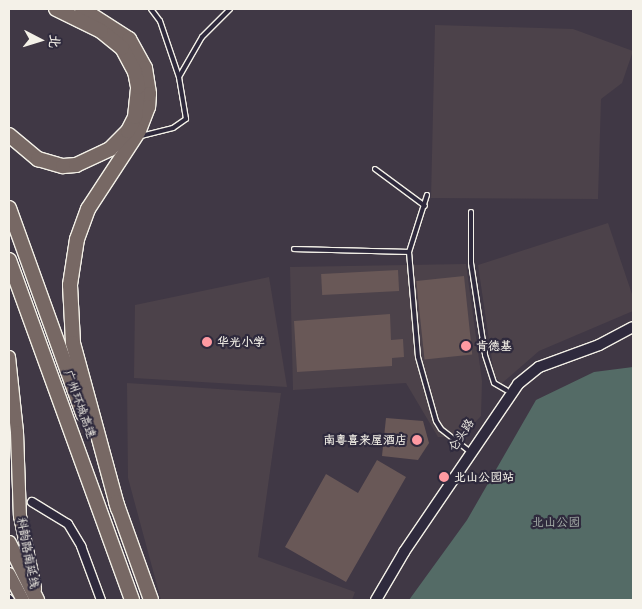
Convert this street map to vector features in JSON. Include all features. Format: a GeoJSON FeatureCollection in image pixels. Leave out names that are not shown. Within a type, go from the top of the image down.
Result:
{"type":"FeatureCollection","features":[{"type":"Feature","properties":{"kind":"highway"},"geometry":{"type":"LineString","coordinates":[[9,135],[38,159],[63,166],[76,165],[110,149],[128,131],[135,117],[138,87],[135,72],[122,48],[102,31],[56,9]]}},
{"type":"Feature","properties":{"kind":"highway"},"geometry":{"type":"LineString","coordinates":[[82,9],[129,39]]}},
{"type":"Feature","properties":{"kind":"highway"},"geometry":{"type":"LineString","coordinates":[[96,9],[129,39],[145,68],[149,88],[148,107],[136,137],[88,209],[77,239],[70,285],[73,343],[118,509]]}},
{"type":"Feature","properties":{"kind":"highway","name":"广州环城高速"},"geometry":{"type":"LineString","coordinates":[[9,208],[151,600]]}},
{"type":"Feature","properties":{"kind":"highway","name":"广州环城高速"},"geometry":{"type":"LineString","coordinates":[[9,260],[132,600]]}},
{"type":"Feature","properties":{"kind":"highway"},"geometry":{"type":"LineString","coordinates":[[9,274],[69,423]]}},
{"type":"Feature","properties":{"kind":"highway"},"geometry":{"type":"LineString","coordinates":[[9,543],[38,600]]}},
{"type":"Feature","properties":{"kind":"main road","name":"科韵路南延线"},"geometry":{"type":"LineString","coordinates":[[9,357],[17,432],[20,516],[38,600]]}},
{"type":"Feature","properties":{"kind":"main road"},"geometry":{"type":"LineString","coordinates":[[9,574],[23,600]]}},
{"type":"Feature","properties":{"kind":"street","name":"仑头路"},"geometry":{"type":"LineString","coordinates":[[376,600],[411,541],[518,384],[539,367],[633,327]]}},
{"type":"Feature","properties":{"kind":"street","name":"仑头路"},"geometry":{"type":"LineString","coordinates":[[369,600],[407,536],[506,390],[543,359],[617,335]]}},
{"type":"Feature","properties":{"kind":"street"},"geometry":{"type":"LineString","coordinates":[[32,502],[68,524],[81,546],[101,600]]}},
{"type":"Feature","properties":{"kind":"lane"},"geometry":{"type":"LineString","coordinates":[[136,137],[174,128],[186,119],[179,77],[160,21],[151,9]]}},
{"type":"Feature","properties":{"kind":"lane"},"geometry":{"type":"LineString","coordinates":[[179,77],[202,37],[230,9]]}},
{"type":"Feature","properties":{"kind":"lane"},"geometry":{"type":"LineString","coordinates":[[374,169],[425,206]]}},
{"type":"Feature","properties":{"kind":"lane"},"geometry":{"type":"LineString","coordinates":[[427,195],[409,252],[418,357],[436,421],[441,429],[467,448]]}},
{"type":"Feature","properties":{"kind":"lane"},"geometry":{"type":"LineString","coordinates":[[472,212],[471,263],[485,355],[494,383],[506,390]]}},
{"type":"Feature","properties":{"kind":"lane"},"geometry":{"type":"LineString","coordinates":[[294,249],[409,252]]}},
{"type":"Feature","properties":{"kind":"shaded area"},"geometry":{"type":"Polygon","coordinates":[[[435,25],[573,29],[633,51],[622,83],[601,99],[598,199],[431,198],[435,25]]]}},
{"type":"Feature","properties":{"kind":"shaded area"},"geometry":{"type":"Polygon","coordinates":[[[608,223],[633,297],[633,311],[539,351],[501,384],[494,374],[478,265],[608,223]]]}},
{"type":"Feature","properties":{"kind":"shaded area"},"geometry":{"type":"Polygon","coordinates":[[[466,264],[482,381],[481,416],[461,437],[438,437],[406,383],[293,390],[290,267],[466,264]]]}},
{"type":"Feature","properties":{"kind":"shaded area","name":"华光小学"},"geometry":{"type":"Polygon","coordinates":[[[269,277],[287,387],[134,378],[135,305],[269,277]]]}},
{"type":"Feature","properties":{"kind":"shaded area"},"geometry":{"type":"Polygon","coordinates":[[[127,383],[281,393],[258,557],[355,592],[352,600],[161,600],[128,478],[127,383]]]}},
{"type":"Feature","properties":{"kind":"green space","name":"北山公园"},"geometry":{"type":"Polygon","coordinates":[[[633,367],[633,600],[409,600],[467,520],[536,400],[594,372],[633,367]]]}},
{"type":"Feature","properties":{"kind":"building"},"geometry":{"type":"Polygon","coordinates":[[[398,270],[399,291],[322,295],[321,274],[398,270]]]}},
{"type":"Feature","properties":{"kind":"building"},"geometry":{"type":"Polygon","coordinates":[[[464,276],[472,355],[425,360],[416,281],[464,276]]]}},
{"type":"Feature","properties":{"kind":"building"},"geometry":{"type":"Polygon","coordinates":[[[390,314],[391,340],[403,339],[404,357],[392,358],[392,366],[297,372],[294,321],[390,314]]]}},
{"type":"Feature","properties":{"kind":"building"},"geometry":{"type":"Polygon","coordinates":[[[386,418],[423,421],[429,443],[418,460],[382,456],[386,418]]]}},
{"type":"Feature","properties":{"kind":"building"},"geometry":{"type":"Polygon","coordinates":[[[377,460],[406,477],[346,582],[285,547],[326,474],[358,493],[377,460]]]}},
{"type":"Feature","properties":{"kind":"place","name":"华光小学"},"geometry":{"type":"Point","coordinates":[207,342]}},
{"type":"Feature","properties":{"kind":"place","name":"肯德基"},"geometry":{"type":"Point","coordinates":[466,346]}},
{"type":"Feature","properties":{"kind":"place","name":"南粤喜来屋酒店"},"geometry":{"type":"Point","coordinates":[417,440]}},
{"type":"Feature","properties":{"kind":"place","name":"北山公园站"},"geometry":{"type":"Point","coordinates":[444,477]}}]}
